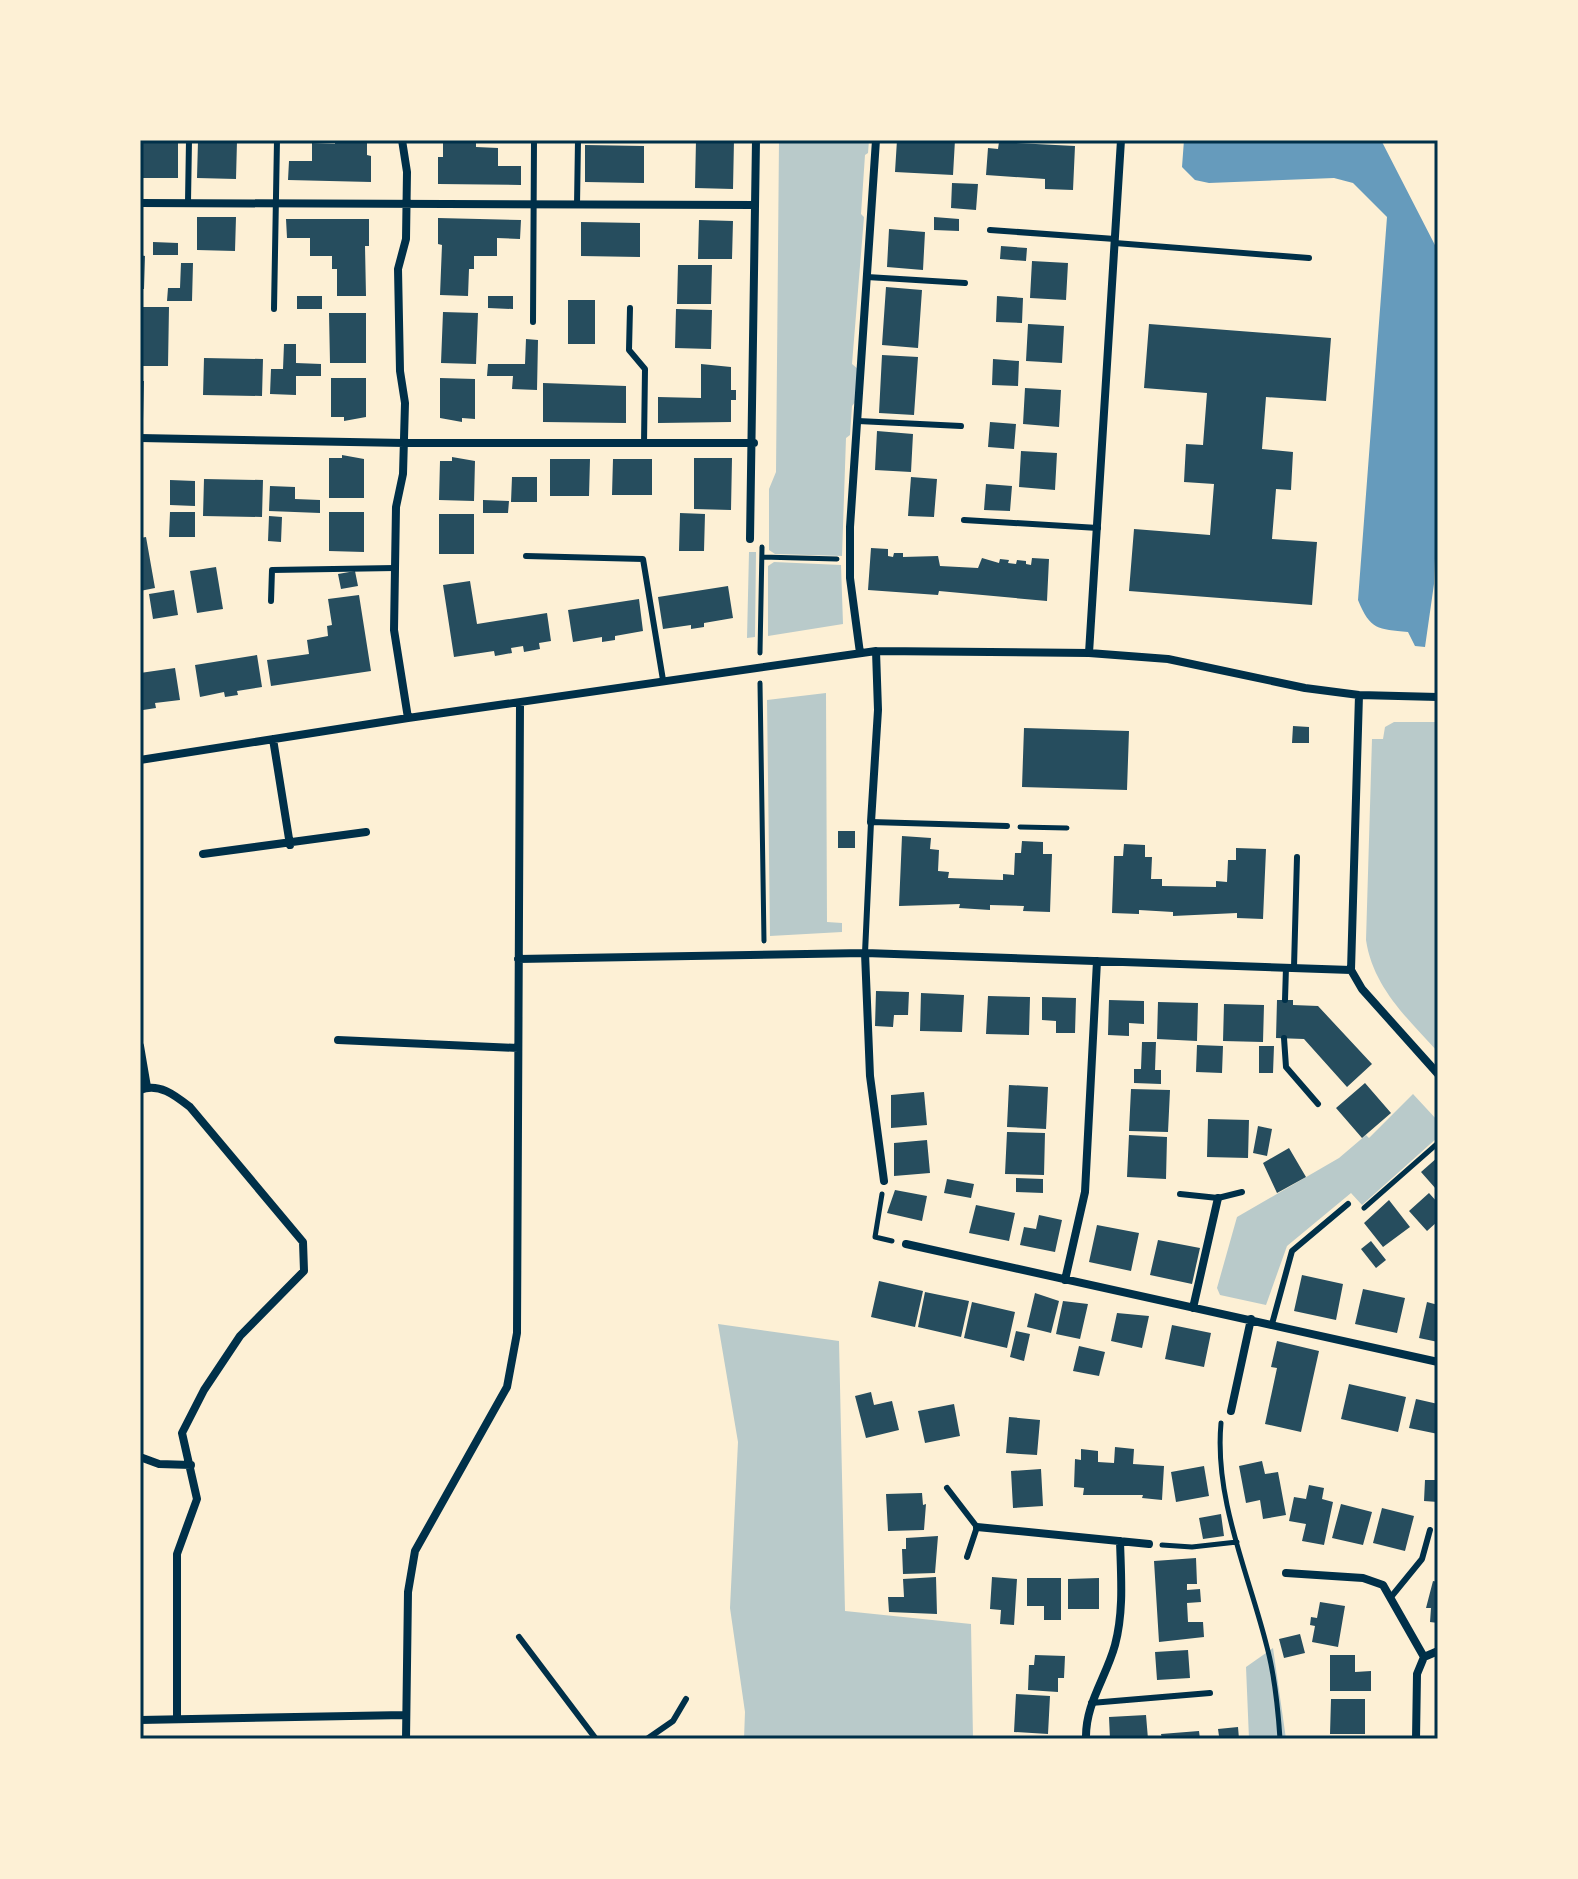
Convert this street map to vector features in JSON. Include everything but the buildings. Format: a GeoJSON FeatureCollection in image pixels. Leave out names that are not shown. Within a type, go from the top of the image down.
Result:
{"type":"FeatureCollection","features":[{"type":"Feature","properties":{"kind":"street"},"geometry":{"type":"LineString","coordinates":[[402,140],[407,204],[406,239],[398,269],[404,443],[403,474],[396,507],[394,630],[408,718]]}},
{"type":"Feature","properties":{"kind":"street"},"geometry":{"type":"LineString","coordinates":[[750,539],[754,443],[756,140]]}},
{"type":"Feature","properties":{"kind":"street"},"geometry":{"type":"LineString","coordinates":[[860,653],[850,560],[876,140]]}},
{"type":"Feature","properties":{"kind":"street"},"geometry":{"type":"LineString","coordinates":[[1089,653],[1121,140]]}},
{"type":"Feature","properties":{"kind":"street"},"geometry":{"type":"LineString","coordinates":[[140,203],[755,205]]}},
{"type":"Feature","properties":{"kind":"street"},"geometry":{"type":"LineString","coordinates":[[140,438],[404,443],[754,443]]}},
{"type":"Feature","properties":{"kind":"street"},"geometry":{"type":"LineString","coordinates":[[871,822],[878,710],[876,651]]}},
{"type":"Feature","properties":{"kind":"street"},"geometry":{"type":"LineString","coordinates":[[140,760],[663,680],[876,651],[1089,653],[1168,659],[1305,688],[1359,695],[1438,697]]}},
{"type":"Feature","properties":{"kind":"street"},"geometry":{"type":"LineString","coordinates":[[1359,695],[1351,970],[1362,989],[1438,1074]]}},
{"type":"Feature","properties":{"kind":"street"},"geometry":{"type":"LineString","coordinates":[[406,1739],[408,1592],[415,1551],[507,1387],[517,1333],[520,704]]}},
{"type":"Feature","properties":{"kind":"street"},"geometry":{"type":"LineString","coordinates":[[273,739],[290,845]]}},
{"type":"Feature","properties":{"kind":"street"},"geometry":{"type":"LineString","coordinates":[[203,854],[290,845],[366,832]]}},
{"type":"Feature","properties":{"kind":"street"},"geometry":{"type":"LineString","coordinates":[[518,959],[865,953],[1351,970]]}},
{"type":"Feature","properties":{"kind":"street"},"geometry":{"type":"LineString","coordinates":[[865,953],[870,1076],[884,1181]]}},
{"type":"Feature","properties":{"kind":"street"},"geometry":{"type":"LineString","coordinates":[[1065,1280],[1085,1192],[1097,961]]}},
{"type":"Feature","properties":{"kind":"street"},"geometry":{"type":"LineString","coordinates":[[338,1040],[518,1048]]}},
{"type":"Feature","properties":{"kind":"street"},"geometry":{"type":"LineString","coordinates":[[140,1046],[143,1089],[169,1091],[190,1107],[303,1242],[304,1271],[240,1336],[182,1433],[197,1499],[177,1554],[177,1719]]}},
{"type":"Feature","properties":{"kind":"street"},"geometry":{"type":"LineString","coordinates":[[1193,1308],[1218,1198]]}},
{"type":"Feature","properties":{"kind":"street"},"geometry":{"type":"LineString","coordinates":[[906,1244],[1438,1362]]}},
{"type":"Feature","properties":{"kind":"street"},"geometry":{"type":"LineString","coordinates":[[1231,1411],[1251,1319]]}},
{"type":"Feature","properties":{"kind":"street"},"geometry":{"type":"LineString","coordinates":[[140,1457],[159,1464],[191,1465]]}},
{"type":"Feature","properties":{"kind":"street"},"geometry":{"type":"LineString","coordinates":[[977,1527],[1149,1544]]}},
{"type":"Feature","properties":{"kind":"street"},"geometry":{"type":"LineString","coordinates":[[1086,1739],[1091,1703],[1115,1648],[1121,1615],[1120,1541]]}},
{"type":"Feature","properties":{"kind":"street"},"geometry":{"type":"LineString","coordinates":[[1286,1573],[1363,1578],[1383,1585],[1424,1657]]}},
{"type":"Feature","properties":{"kind":"street"},"geometry":{"type":"LineString","coordinates":[[1416,1739],[1417,1674],[1424,1657],[1438,1651]]}},
{"type":"Feature","properties":{"kind":"street"},"geometry":{"type":"LineString","coordinates":[[140,1720],[405,1715]]}},
{"type":"Feature","properties":{"kind":"lane"},"geometry":{"type":"LineString","coordinates":[[188,202],[189,140]]}},
{"type":"Feature","properties":{"kind":"lane"},"geometry":{"type":"LineString","coordinates":[[274,309],[277,140]]}},
{"type":"Feature","properties":{"kind":"lane"},"geometry":{"type":"LineString","coordinates":[[533,322],[534,140]]}},
{"type":"Feature","properties":{"kind":"lane"},"geometry":{"type":"LineString","coordinates":[[577,205],[578,140]]}},
{"type":"Feature","properties":{"kind":"lane"},"geometry":{"type":"LineString","coordinates":[[990,230],[1309,258]]}},
{"type":"Feature","properties":{"kind":"lane"},"geometry":{"type":"LineString","coordinates":[[867,277],[965,283]]}},
{"type":"Feature","properties":{"kind":"lane"},"geometry":{"type":"LineString","coordinates":[[630,308],[629,350],[645,369],[644,444]]}},
{"type":"Feature","properties":{"kind":"lane"},"geometry":{"type":"LineString","coordinates":[[858,421],[961,426]]}},
{"type":"Feature","properties":{"kind":"lane"},"geometry":{"type":"LineString","coordinates":[[964,520],[1098,528]]}},
{"type":"Feature","properties":{"kind":"lane"},"geometry":{"type":"LineString","coordinates":[[526,556],[643,559],[663,680]]}},
{"type":"Feature","properties":{"kind":"lane"},"geometry":{"type":"LineString","coordinates":[[271,601],[272,570],[395,568]]}},
{"type":"Feature","properties":{"kind":"lane"},"geometry":{"type":"LineString","coordinates":[[865,953],[871,822],[1007,826]]}},
{"type":"Feature","properties":{"kind":"lane"},"geometry":{"type":"LineString","coordinates":[[1285,1000],[1297,857]]}},
{"type":"Feature","properties":{"kind":"lane"},"geometry":{"type":"LineString","coordinates":[[1284,1038],[1286,1067],[1318,1104]]}},
{"type":"Feature","properties":{"kind":"lane"},"geometry":{"type":"LineString","coordinates":[[1180,1194],[1218,1198],[1242,1192]]}},
{"type":"Feature","properties":{"kind":"lane"},"geometry":{"type":"LineString","coordinates":[[1272,1324],[1292,1251],[1348,1204]]}},
{"type":"Feature","properties":{"kind":"lane"},"geometry":{"type":"LineString","coordinates":[[947,1488],[977,1527],[967,1557]]}},
{"type":"Feature","properties":{"kind":"lane"},"geometry":{"type":"LineString","coordinates":[[1391,1597],[1422,1559],[1430,1530]]}},
{"type":"Feature","properties":{"kind":"lane"},"geometry":{"type":"LineString","coordinates":[[519,1637],[596,1739]]}},
{"type":"Feature","properties":{"kind":"lane"},"geometry":{"type":"LineString","coordinates":[[1091,1703],[1210,1693]]}},
{"type":"Feature","properties":{"kind":"lane"},"geometry":{"type":"LineString","coordinates":[[647,1739],[673,1721],[686,1699]]}},
{"type":"Feature","properties":{"kind":"path"},"geometry":{"type":"LineString","coordinates":[[762,557],[850,560]]}},
{"type":"Feature","properties":{"kind":"path"},"geometry":{"type":"LineString","coordinates":[[1007,826],[1067,828]]}},
{"type":"Feature","properties":{"kind":"path"},"geometry":{"type":"LineString","coordinates":[[1348,1204],[1362,1210],[1438,1143]]}},
{"type":"Feature","properties":{"kind":"path"},"geometry":{"type":"LineString","coordinates":[[884,1181],[875,1237],[906,1244]]}},
{"type":"Feature","properties":{"kind":"path"},"geometry":{"type":"LineString","coordinates":[[1231,1411],[1222,1420],[1219,1444],[1224,1490],[1268,1648],[1278,1700],[1280,1739]]}},
{"type":"Feature","properties":{"kind":"path"},"geometry":{"type":"LineString","coordinates":[[1149,1544],[1192,1547],[1237,1542]]}},
{"type":"Feature","properties":{"kind":"shaded area"},"geometry":{"type":"Polygon","coordinates":[[[779,140],[869,140],[865,155],[861,214],[864,217],[852,364],[858,369],[856,401],[852,406],[850,435],[846,438],[842,556],[775,554],[769,550],[769,489],[776,472],[779,140]]]}},
{"type":"Feature","properties":{"kind":"shaded area"},"geometry":{"type":"Polygon","coordinates":[[[749,552],[756,552],[755,637],[747,638],[749,552]]]}},
{"type":"Feature","properties":{"kind":"shaded area"},"geometry":{"type":"Polygon","coordinates":[[[774,562],[841,565],[843,624],[768,636],[768,566],[774,562]]]}},
{"type":"Feature","properties":{"kind":"shaded area"},"geometry":{"type":"Polygon","coordinates":[[[826,693],[827,922],[842,923],[842,932],[770,936],[767,700],[826,693]]]}},
{"type":"Feature","properties":{"kind":"shaded area"},"geometry":{"type":"Polygon","coordinates":[[[1394,722],[1438,722],[1438,1052],[1403,1014],[1384,987],[1376,973],[1366,940],[1372,739],[1383,739],[1385,727],[1394,722]]]}},
{"type":"Feature","properties":{"kind":"shaded area"},"geometry":{"type":"Polygon","coordinates":[[[1413,1094],[1438,1121],[1438,1137],[1362,1205],[1351,1193],[1287,1246],[1266,1305],[1220,1295],[1217,1288],[1237,1217],[1339,1158],[1366,1135],[1369,1138],[1413,1094]]]}},
{"type":"Feature","properties":{"kind":"shaded area"},"geometry":{"type":"Polygon","coordinates":[[[718,1324],[839,1341],[845,1611],[971,1624],[973,1739],[744,1739],[745,1712],[730,1608],[738,1442],[718,1324]]]}},
{"type":"Feature","properties":{"kind":"shaded area"},"geometry":{"type":"Polygon","coordinates":[[[1273,1648],[1286,1739],[1249,1739],[1246,1667],[1273,1648]]]}},
{"type":"Feature","properties":{"kind":"water"},"geometry":{"type":"Polygon","coordinates":[[[1184,140],[1381,140],[1438,251],[1438,480],[1434,584],[1425,647],[1415,646],[1408,632],[1389,630],[1371,623],[1358,600],[1387,217],[1353,183],[1334,178],[1209,183],[1195,180],[1182,167],[1184,140]]]}}]}
